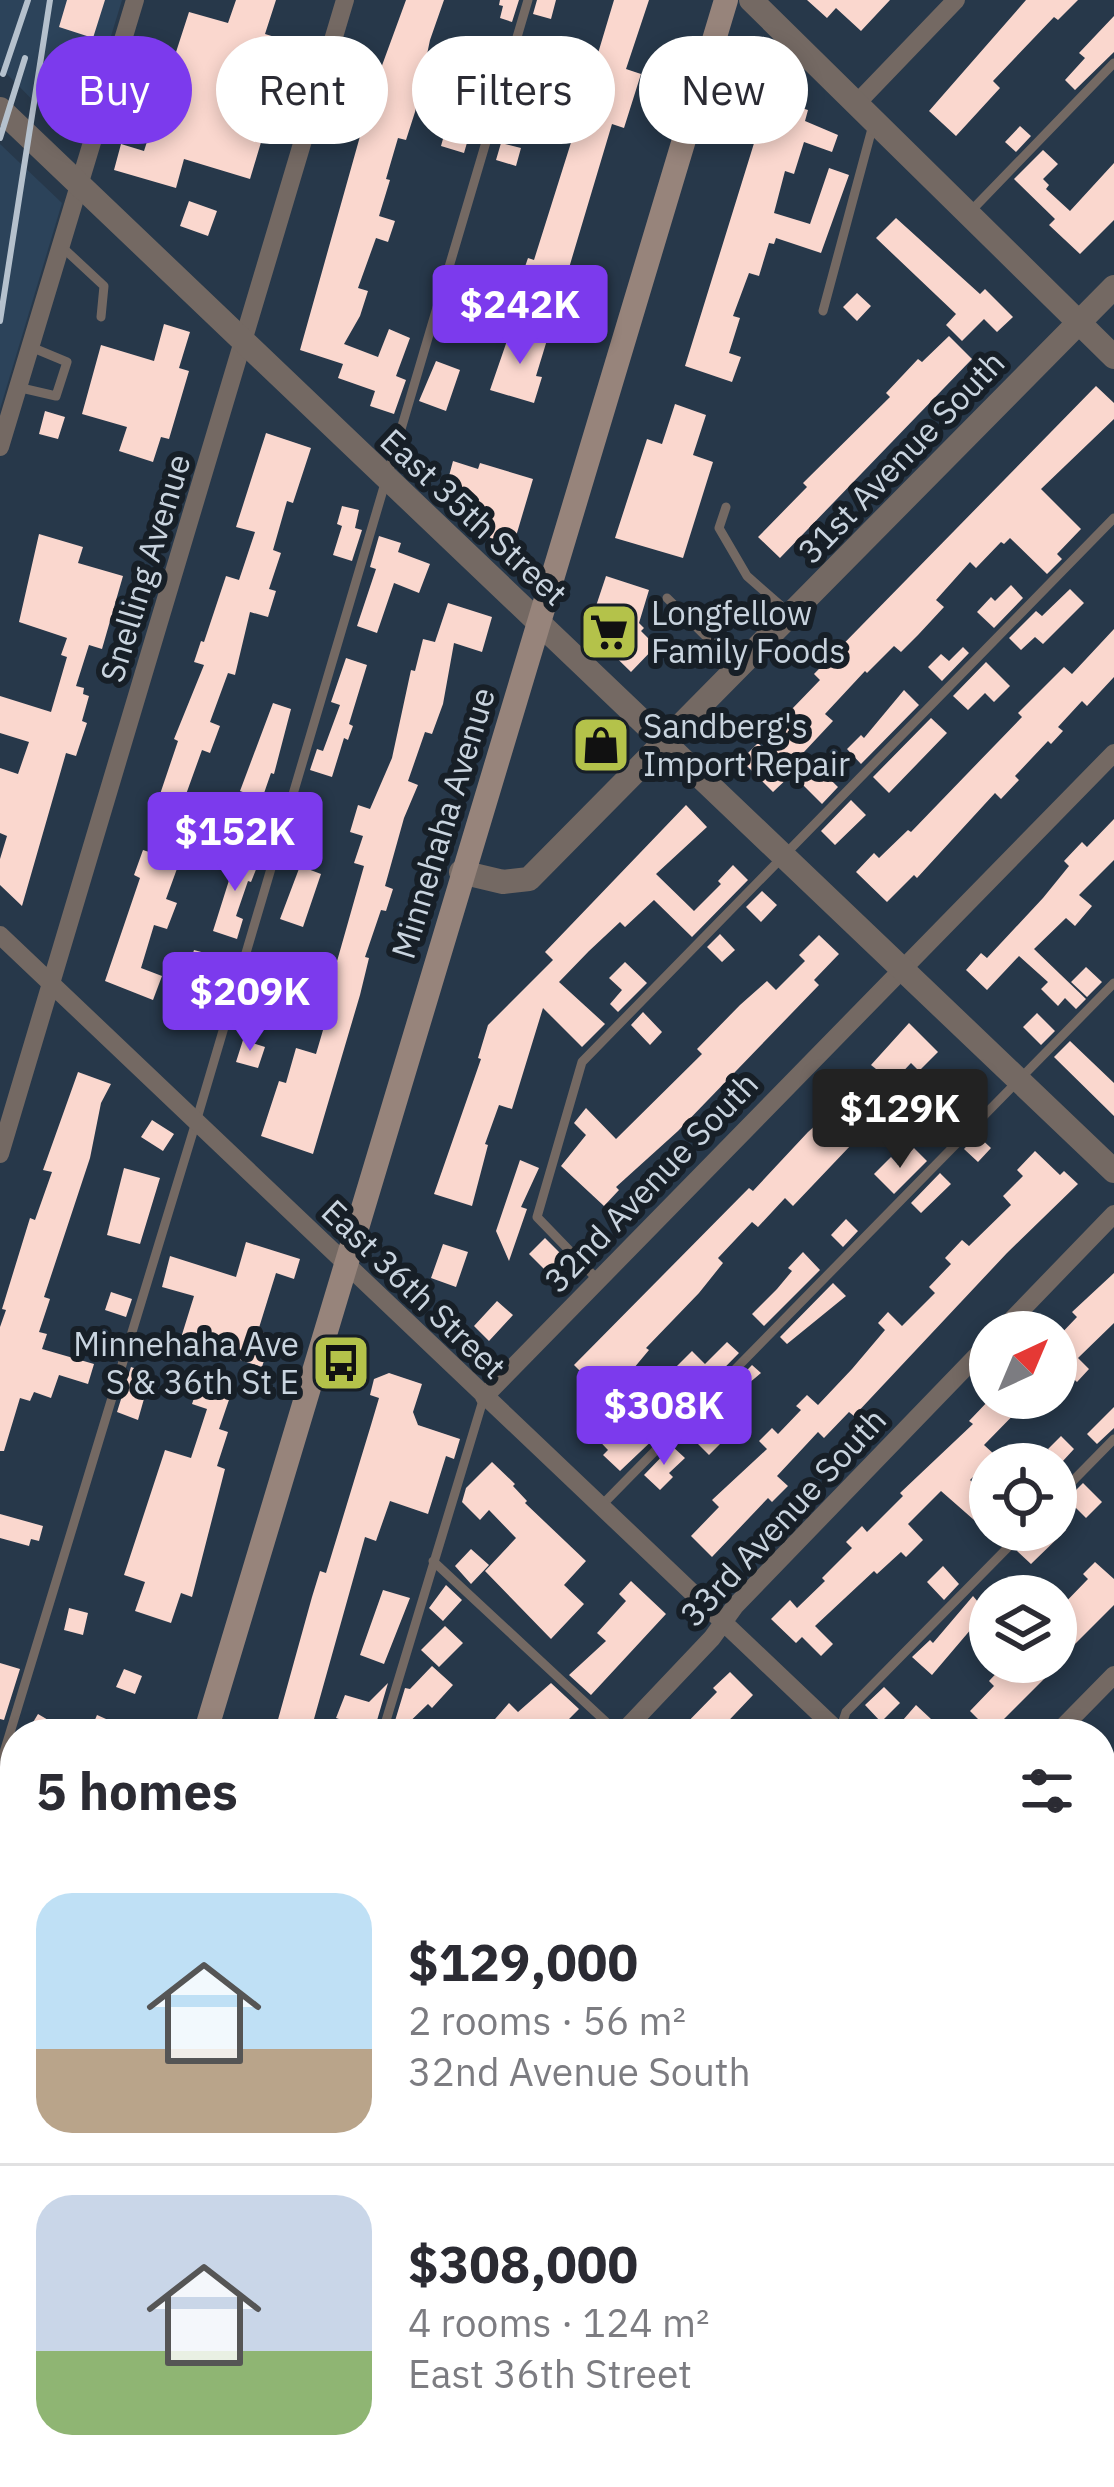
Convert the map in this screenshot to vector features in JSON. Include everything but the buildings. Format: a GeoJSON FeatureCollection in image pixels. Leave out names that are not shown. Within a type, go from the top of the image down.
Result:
{"type":"FeatureCollection","features":[{"type":"Feature","properties":{"kind":"main road","name":"Minnehaha Avenue"},"geometry":{"type":"LineString","coordinates":[[209,1719],[726,0]]}},
{"type":"Feature","properties":{"kind":"street"},"geometry":{"type":"LineString","coordinates":[[0,447],[135,0]]}},
{"type":"Feature","properties":{"kind":"street","name":"Snelling Avenue"},"geometry":{"type":"LineString","coordinates":[[0,1154],[345,0]]}},
{"type":"Feature","properties":{"kind":"street"},"geometry":{"type":"LineString","coordinates":[[751,0],[1114,357]]}},
{"type":"Feature","properties":{"kind":"street"},"geometry":{"type":"LineString","coordinates":[[866,112],[956,0]]}},
{"type":"Feature","properties":{"kind":"street","name":"East 35th Street"},"geometry":{"type":"LineString","coordinates":[[0,109],[1114,1171]]}},
{"type":"Feature","properties":{"kind":"street","name":"31st Avenue South"},"geometry":{"type":"LineString","coordinates":[[461,872],[503,882],[529,879],[1114,286]]}},
{"type":"Feature","properties":{"kind":"street","name":"32nd Avenue South"},"geometry":{"type":"LineString","coordinates":[[484,1397],[1114,753]]}},
{"type":"Feature","properties":{"kind":"street","name":"East 36th Street"},"geometry":{"type":"LineString","coordinates":[[0,935],[824,1719]]}},
{"type":"Feature","properties":{"kind":"street"},"geometry":{"type":"LineString","coordinates":[[1020,1311],[1114,1214]]}},
{"type":"Feature","properties":{"kind":"street","name":"33rd Avenue South"},"geometry":{"type":"LineString","coordinates":[[634,1719],[969,1364]]}},
{"type":"Feature","properties":{"kind":"street"},"geometry":{"type":"LineString","coordinates":[[1071,1719],[1114,1675]]}},
{"type":"Feature","properties":{"kind":"lane"},"geometry":{"type":"LineString","coordinates":[[13,1719],[196,1122],[528,0]]}},
{"type":"Feature","properties":{"kind":"lane"},"geometry":{"type":"LineString","coordinates":[[969,213],[1114,63]]}},
{"type":"Feature","properties":{"kind":"lane"},"geometry":{"type":"LineString","coordinates":[[823,311],[866,112]]}},
{"type":"Feature","properties":{"kind":"lane"},"geometry":{"type":"LineString","coordinates":[[60,246],[104,286],[101,317]]}},
{"type":"Feature","properties":{"kind":"lane"},"geometry":{"type":"LineString","coordinates":[[17,388],[56,396],[67,362],[32,347]]}},
{"type":"Feature","properties":{"kind":"lane"},"geometry":{"type":"LineString","coordinates":[[726,507],[719,528],[747,576],[792,615]]}},
{"type":"Feature","properties":{"kind":"lane"},"geometry":{"type":"LineString","coordinates":[[597,1279],[537,1217],[582,1062],[1114,518]]}},
{"type":"Feature","properties":{"kind":"lane"},"geometry":{"type":"LineString","coordinates":[[667,598],[738,669]]}},
{"type":"Feature","properties":{"kind":"lane"},"geometry":{"type":"LineString","coordinates":[[600,1507],[1114,983]]}},
{"type":"Feature","properties":{"kind":"lane"},"geometry":{"type":"LineString","coordinates":[[387,1719],[484,1397]]}},
{"type":"Feature","properties":{"kind":"lane"},"geometry":{"type":"LineString","coordinates":[[1077,1477],[1114,1439]]}},
{"type":"Feature","properties":{"kind":"lane"},"geometry":{"type":"LineString","coordinates":[[844,1719],[1004,1551]]}},
{"type":"Feature","properties":{"kind":"lane"},"geometry":{"type":"LineString","coordinates":[[434,1561],[604,1719]]}},
{"type":"Feature","properties":{"kind":"shaded area"},"geometry":{"type":"Polygon","coordinates":[[[0,0],[122,0],[111,36],[36,36],[36,104],[0,67],[0,0]]]}},
{"type":"Feature","properties":{"kind":"shaded area"},"geometry":{"type":"Polygon","coordinates":[[[0,144],[62,203],[0,409],[0,144]]]}},
{"type":"Feature","properties":{"kind":"railway"},"geometry":{"type":"LineString","coordinates":[[3,74],[28,0]]}},
{"type":"Feature","properties":{"kind":"railway"},"geometry":{"type":"LineString","coordinates":[[0,321],[50,0]]}},
{"type":"Feature","properties":{"kind":"railway"},"geometry":{"type":"LineString","coordinates":[[0,138],[25,58]]}},
{"type":"Feature","properties":{"kind":"place","name":"Longfellow Family Foods"},"geometry":{"type":"Point","coordinates":[609,632]}},
{"type":"Feature","properties":{"kind":"place","name":"Sandberg's Import Repair"},"geometry":{"type":"Point","coordinates":[601,745]}},
{"type":"Feature","properties":{"kind":"place","name":"Minnehaha Ave S & 36th St E"},"geometry":{"type":"Point","coordinates":[341,1363]}}]}
